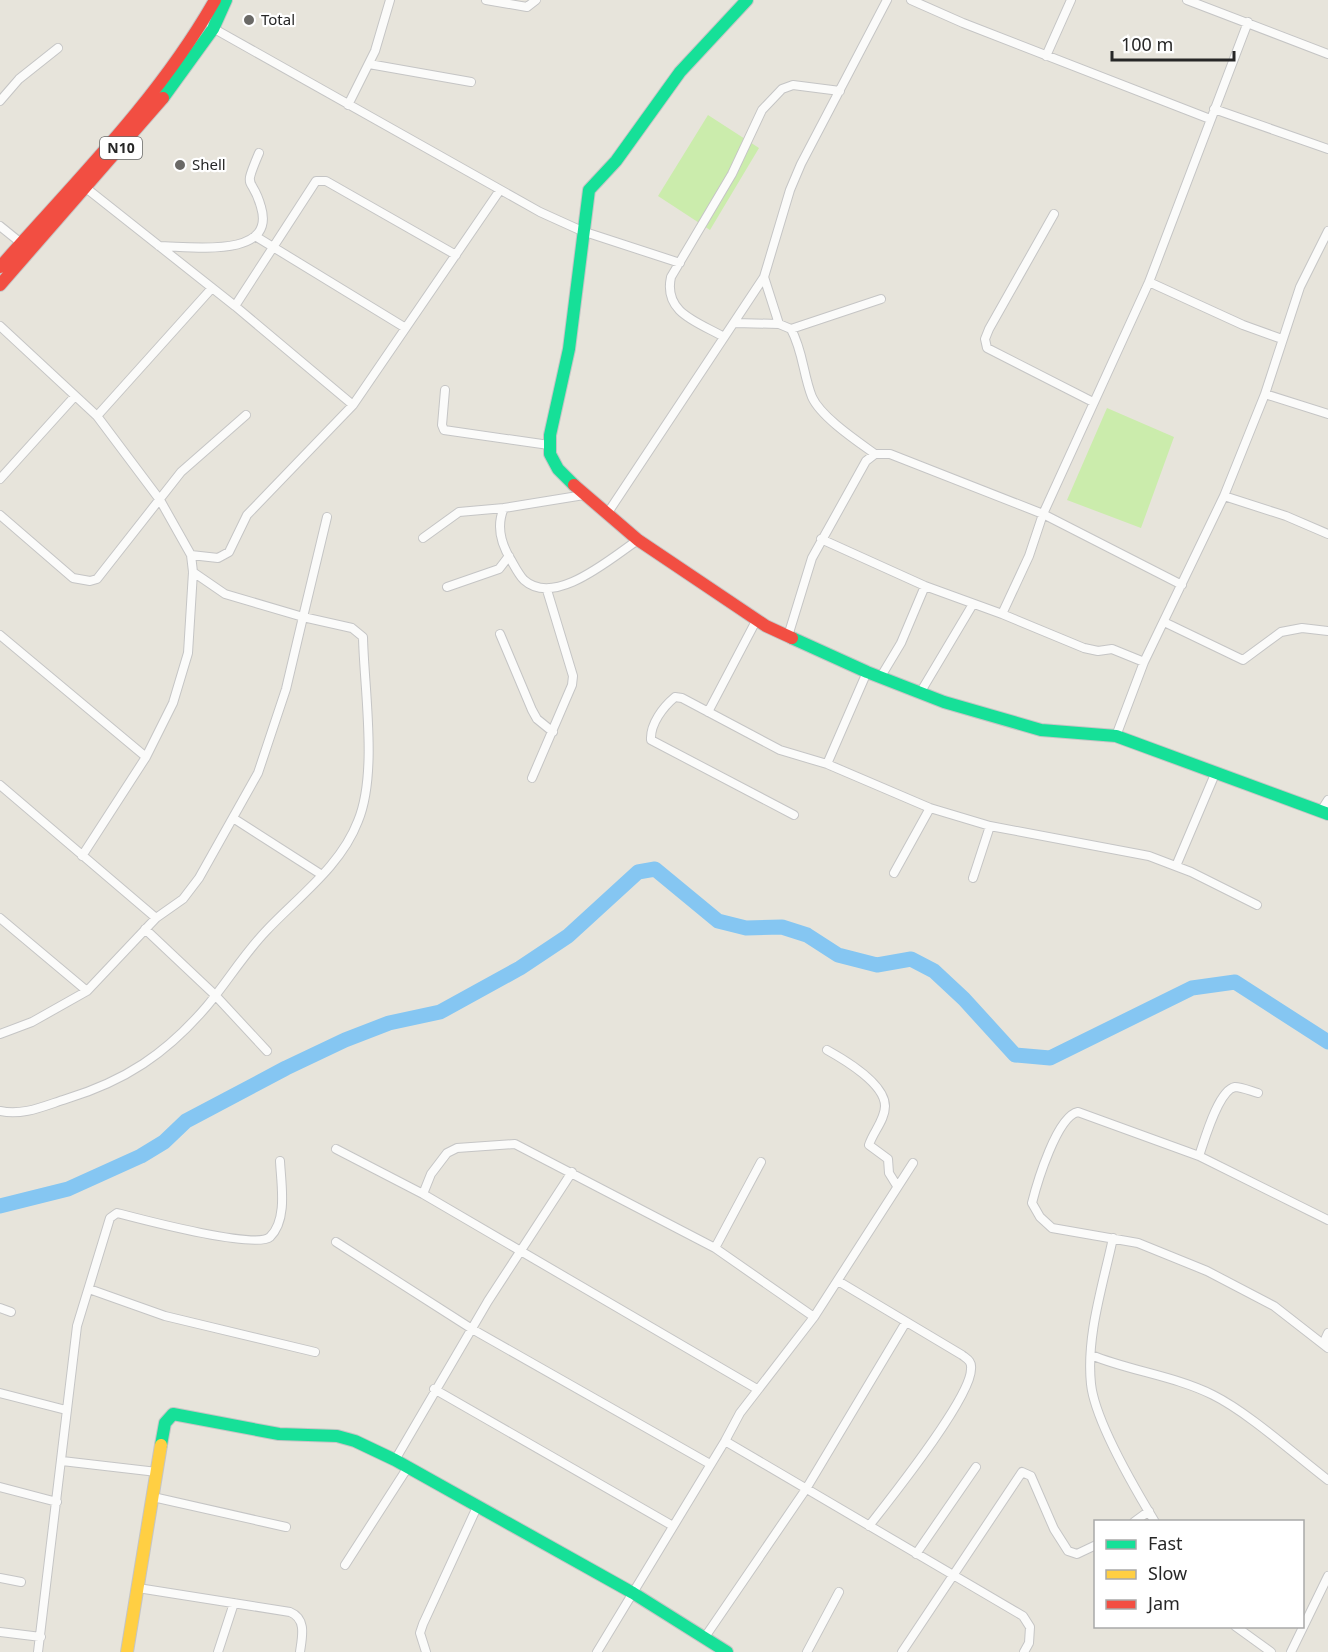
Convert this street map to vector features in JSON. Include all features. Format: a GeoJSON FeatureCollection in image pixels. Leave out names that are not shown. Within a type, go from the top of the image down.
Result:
{"type":"FeatureCollection","features":[{"type":"Feature","properties":{"kind":"main road","name":"N10"},"geometry":{"type":"LineString","coordinates":[[0,285],[164,97],[208,25],[215,0]]}},
{"type":"Feature","properties":{"kind":"main road","name":"N10"},"geometry":{"type":"LineString","coordinates":[[0,267],[161,83],[226,0]]}},
{"type":"Feature","properties":{"kind":"main road"},"geometry":{"type":"LineString","coordinates":[[747,0],[708,44],[690,60],[616,162],[593,183],[589,190],[582,231],[569,349],[549,445],[550,454],[558,469],[584,495],[638,540],[757,619],[788,636],[880,678],[920,693],[1041,730],[1116,736],[1215,774],[1326,808]]}},
{"type":"Feature","properties":{"kind":"main road"},"geometry":{"type":"LineString","coordinates":[[127,1652],[165,1423],[173,1414],[279,1434],[337,1436],[355,1441],[408,1467],[633,1593],[727,1652]]}},
{"type":"Feature","properties":{"kind":"street"},"geometry":{"type":"LineString","coordinates":[[348,105],[369,64],[390,0]]}},
{"type":"Feature","properties":{"kind":"street"},"geometry":{"type":"LineString","coordinates":[[486,0],[527,7],[536,0]]}},
{"type":"Feature","properties":{"kind":"street"},"geometry":{"type":"LineString","coordinates":[[607,514],[764,277],[790,190],[887,0]]}},
{"type":"Feature","properties":{"kind":"street"},"geometry":{"type":"LineString","coordinates":[[911,0],[1046,56],[1210,119]]}},
{"type":"Feature","properties":{"kind":"street"},"geometry":{"type":"LineString","coordinates":[[1046,56],[1071,0]]}},
{"type":"Feature","properties":{"kind":"street"},"geometry":{"type":"LineString","coordinates":[[1189,0],[1327,52]]}},
{"type":"Feature","properties":{"kind":"street"},"geometry":{"type":"LineString","coordinates":[[1002,614],[1029,556],[1043,513],[1149,282],[1248,22]]}},
{"type":"Feature","properties":{"kind":"street"},"geometry":{"type":"LineString","coordinates":[[208,25],[500,190],[582,231],[680,263]]}},
{"type":"Feature","properties":{"kind":"street"},"geometry":{"type":"LineString","coordinates":[[0,101],[19,79],[58,48]]}},
{"type":"Feature","properties":{"kind":"street"},"geometry":{"type":"LineString","coordinates":[[369,64],[471,82]]}},
{"type":"Feature","properties":{"kind":"street"},"geometry":{"type":"LineString","coordinates":[[724,337],[682,313],[673,303],[669,289],[671,277],[732,174],[757,119],[782,89],[794,85],[840,91]]}},
{"type":"Feature","properties":{"kind":"street"},"geometry":{"type":"LineString","coordinates":[[1214,109],[1328,149]]}},
{"type":"Feature","properties":{"kind":"street"},"geometry":{"type":"LineString","coordinates":[[159,246],[236,246],[255,236],[264,218],[261,205],[248,184],[248,178],[259,153]]}},
{"type":"Feature","properties":{"kind":"street"},"geometry":{"type":"LineString","coordinates":[[235,306],[316,181],[320,179],[456,255]]}},
{"type":"Feature","properties":{"kind":"street"},"geometry":{"type":"LineString","coordinates":[[86,188],[235,306],[353,405]]}},
{"type":"Feature","properties":{"kind":"street"},"geometry":{"type":"LineString","coordinates":[[191,555],[218,558],[229,552],[247,515],[353,405],[404,327],[500,190]]}},
{"type":"Feature","properties":{"kind":"street"},"geometry":{"type":"LineString","coordinates":[[1054,214],[989,329],[986,339],[987,348],[1093,402]]}},
{"type":"Feature","properties":{"kind":"street"},"geometry":{"type":"LineString","coordinates":[[0,226],[21,243]]}},
{"type":"Feature","properties":{"kind":"street"},"geometry":{"type":"LineString","coordinates":[[1116,736],[1144,662],[1224,496],[1265,394],[1300,287],[1328,231]]}},
{"type":"Feature","properties":{"kind":"street"},"geometry":{"type":"LineString","coordinates":[[255,236],[404,327]]}},
{"type":"Feature","properties":{"kind":"street"},"geometry":{"type":"LineString","coordinates":[[764,277],[779,324]]}},
{"type":"Feature","properties":{"kind":"street"},"geometry":{"type":"LineString","coordinates":[[1149,282],[1243,325],[1282,339]]}},
{"type":"Feature","properties":{"kind":"street"},"geometry":{"type":"LineString","coordinates":[[97,417],[212,288]]}},
{"type":"Feature","properties":{"kind":"street"},"geometry":{"type":"LineString","coordinates":[[791,329],[880,299]]}},
{"type":"Feature","properties":{"kind":"street"},"geometry":{"type":"LineString","coordinates":[[735,323],[779,324],[791,329],[797,339],[813,399],[826,415],[875,454]]}},
{"type":"Feature","properties":{"kind":"street"},"geometry":{"type":"LineString","coordinates":[[0,326],[97,417],[160,500],[191,555],[192,619],[183,673],[173,703],[146,757],[82,856]]}},
{"type":"Feature","properties":{"kind":"street"},"geometry":{"type":"LineString","coordinates":[[445,390],[442,425],[444,430],[549,445]]}},
{"type":"Feature","properties":{"kind":"street"},"geometry":{"type":"LineString","coordinates":[[1265,394],[1328,414]]}},
{"type":"Feature","properties":{"kind":"street"},"geometry":{"type":"LineString","coordinates":[[0,479],[75,396]]}},
{"type":"Feature","properties":{"kind":"street"},"geometry":{"type":"LineString","coordinates":[[0,516],[73,578],[90,581],[97,579],[182,472],[246,415]]}},
{"type":"Feature","properties":{"kind":"street"},"geometry":{"type":"LineString","coordinates":[[788,636],[812,558],[821,539],[866,461],[875,454],[890,454],[1043,513],[1182,585]]}},
{"type":"Feature","properties":{"kind":"street"},"geometry":{"type":"LineString","coordinates":[[423,538],[459,512],[504,508],[584,495]]}},
{"type":"Feature","properties":{"kind":"street"},"geometry":{"type":"LineString","coordinates":[[1224,496],[1286,516],[1328,534]]}},
{"type":"Feature","properties":{"kind":"street"},"geometry":{"type":"LineString","coordinates":[[504,508],[499,523],[508,556],[523,579],[547,590],[578,579],[638,540]]}},
{"type":"Feature","properties":{"kind":"street"},"geometry":{"type":"LineString","coordinates":[[0,1034],[32,1022],[87,991],[156,918],[183,898],[200,878],[258,773],[271,740],[327,517]]}},
{"type":"Feature","properties":{"kind":"street"},"geometry":{"type":"LineString","coordinates":[[821,539],[925,586],[1002,614],[1092,651],[1112,650],[1144,662]]}},
{"type":"Feature","properties":{"kind":"street"},"geometry":{"type":"LineString","coordinates":[[447,587],[499,569],[508,556]]}},
{"type":"Feature","properties":{"kind":"street"},"geometry":{"type":"LineString","coordinates":[[0,1111],[23,1113],[103,1088],[131,1073],[176,1039],[215,995],[264,933],[322,875],[349,841],[363,807],[369,750],[363,636],[352,628],[303,618],[225,594],[193,572]]}},
{"type":"Feature","properties":{"kind":"street"},"geometry":{"type":"LineString","coordinates":[[880,678],[901,643],[925,586]]}},
{"type":"Feature","properties":{"kind":"street"},"geometry":{"type":"LineString","coordinates":[[532,778],[572,685],[573,676],[547,590]]}},
{"type":"Feature","properties":{"kind":"street"},"geometry":{"type":"LineString","coordinates":[[920,693],[973,604]]}},
{"type":"Feature","properties":{"kind":"street"},"geometry":{"type":"LineString","coordinates":[[708,712],[757,619]]}},
{"type":"Feature","properties":{"kind":"street"},"geometry":{"type":"LineString","coordinates":[[1164,622],[1243,660],[1281,632],[1302,628],[1328,630]]}},
{"type":"Feature","properties":{"kind":"street"},"geometry":{"type":"LineString","coordinates":[[500,634],[532,710],[537,719],[553,732]]}},
{"type":"Feature","properties":{"kind":"street"},"geometry":{"type":"LineString","coordinates":[[0,635],[146,757]]}},
{"type":"Feature","properties":{"kind":"street"},"geometry":{"type":"LineString","coordinates":[[827,764],[867,672]]}},
{"type":"Feature","properties":{"kind":"street"},"geometry":{"type":"LineString","coordinates":[[794,815],[651,740],[651,733],[658,718],[675,697],[682,698],[780,750],[827,764],[930,808],[990,826],[1149,856],[1176,866],[1257,905]]}},
{"type":"Feature","properties":{"kind":"street"},"geometry":{"type":"LineString","coordinates":[[1176,866],[1215,774]]}},
{"type":"Feature","properties":{"kind":"street"},"geometry":{"type":"LineString","coordinates":[[0,785],[156,918]]}},
{"type":"Feature","properties":{"kind":"street"},"geometry":{"type":"LineString","coordinates":[[894,873],[930,808]]}},
{"type":"Feature","properties":{"kind":"street"},"geometry":{"type":"LineString","coordinates":[[233,818],[322,875]]}},
{"type":"Feature","properties":{"kind":"street"},"geometry":{"type":"LineString","coordinates":[[973,878],[990,826]]}},
{"type":"Feature","properties":{"kind":"street"},"geometry":{"type":"LineString","coordinates":[[1,920],[87,991]]}},
{"type":"Feature","properties":{"kind":"street"},"geometry":{"type":"LineString","coordinates":[[146,929],[215,995],[267,1051]]}},
{"type":"Feature","properties":{"kind":"street"},"geometry":{"type":"LineString","coordinates":[[827,1050],[846,1060],[884,1097],[886,1108],[869,1144],[888,1159],[889,1173],[897,1186]]}},
{"type":"Feature","properties":{"kind":"street"},"geometry":{"type":"LineString","coordinates":[[1198,1156],[1215,1113],[1228,1090],[1236,1087],[1258,1093]]}},
{"type":"Feature","properties":{"kind":"street"},"geometry":{"type":"LineString","coordinates":[[1328,1220],[1198,1156],[1095,1117],[1073,1113],[1065,1122],[1040,1173],[1032,1203],[1040,1217],[1052,1228],[1138,1243],[1207,1271],[1274,1306],[1325,1346],[1328,1333]]}},
{"type":"Feature","properties":{"kind":"street"},"geometry":{"type":"LineString","coordinates":[[423,1194],[439,1162],[447,1153],[457,1148],[515,1144],[715,1248],[814,1317]]}},
{"type":"Feature","properties":{"kind":"street"},"geometry":{"type":"LineString","coordinates":[[336,1149],[423,1194],[757,1389]]}},
{"type":"Feature","properties":{"kind":"street"},"geometry":{"type":"LineString","coordinates":[[38,1652],[77,1326],[108,1222],[115,1213],[227,1238],[261,1242],[269,1239],[278,1228],[281,1208],[280,1161]]}},
{"type":"Feature","properties":{"kind":"street"},"geometry":{"type":"LineString","coordinates":[[715,1248],[761,1162]]}},
{"type":"Feature","properties":{"kind":"street"},"geometry":{"type":"LineString","coordinates":[[597,1652],[740,1413],[814,1317],[914,1163]]}},
{"type":"Feature","properties":{"kind":"street"},"geometry":{"type":"LineString","coordinates":[[395,1460],[434,1389],[572,1172]]}},
{"type":"Feature","properties":{"kind":"street"},"geometry":{"type":"LineString","coordinates":[[1113,1238],[1091,1355],[1091,1386],[1103,1425],[1154,1520]]}},
{"type":"Feature","properties":{"kind":"street"},"geometry":{"type":"LineString","coordinates":[[336,1242],[472,1329],[710,1464]]}},
{"type":"Feature","properties":{"kind":"street"},"geometry":{"type":"LineString","coordinates":[[838,1281],[970,1361],[970,1377],[965,1392],[909,1474],[869,1527]]}},
{"type":"Feature","properties":{"kind":"street"},"geometry":{"type":"LineString","coordinates":[[89,1289],[157,1313],[315,1353]]}},
{"type":"Feature","properties":{"kind":"street"},"geometry":{"type":"LineString","coordinates":[[0,1308],[11,1312]]}},
{"type":"Feature","properties":{"kind":"street"},"geometry":{"type":"LineString","coordinates":[[705,1637],[806,1489],[906,1322]]}},
{"type":"Feature","properties":{"kind":"street"},"geometry":{"type":"LineString","coordinates":[[1091,1355],[1213,1395],[1328,1480]]}},
{"type":"Feature","properties":{"kind":"street"},"geometry":{"type":"LineString","coordinates":[[434,1389],[673,1526]]}},
{"type":"Feature","properties":{"kind":"street"},"geometry":{"type":"LineString","coordinates":[[0,1393],[66,1410]]}},
{"type":"Feature","properties":{"kind":"street"},"geometry":{"type":"LineString","coordinates":[[725,1441],[1023,1616],[1030,1627],[1029,1643],[1024,1652]]}},
{"type":"Feature","properties":{"kind":"street"},"geometry":{"type":"LineString","coordinates":[[62,1461],[157,1472]]}},
{"type":"Feature","properties":{"kind":"street"},"geometry":{"type":"LineString","coordinates":[[345,1565],[408,1467]]}},
{"type":"Feature","properties":{"kind":"street"},"geometry":{"type":"LineString","coordinates":[[916,1554],[976,1467]]}},
{"type":"Feature","properties":{"kind":"street"},"geometry":{"type":"LineString","coordinates":[[902,1652],[1022,1472],[1031,1476],[1054,1529],[1068,1551],[1077,1554],[1094,1546]]}},
{"type":"Feature","properties":{"kind":"street"},"geometry":{"type":"LineString","coordinates":[[0,1487],[57,1502]]}},
{"type":"Feature","properties":{"kind":"street"},"geometry":{"type":"LineString","coordinates":[[153,1497],[286,1527]]}},
{"type":"Feature","properties":{"kind":"street"},"geometry":{"type":"LineString","coordinates":[[426,1652],[420,1633],[423,1624],[477,1507]]}},
{"type":"Feature","properties":{"kind":"street"},"geometry":{"type":"LineString","coordinates":[[1136,1520],[1149,1511]]}},
{"type":"Feature","properties":{"kind":"street"},"geometry":{"type":"LineString","coordinates":[[0,1578],[21,1582]]}},
{"type":"Feature","properties":{"kind":"street"},"geometry":{"type":"LineString","coordinates":[[1304,1626],[1327,1581]]}},
{"type":"Feature","properties":{"kind":"street"},"geometry":{"type":"LineString","coordinates":[[138,1588],[296,1614],[302,1626],[300,1652]]}},
{"type":"Feature","properties":{"kind":"street"},"geometry":{"type":"LineString","coordinates":[[807,1652],[839,1592]]}},
{"type":"Feature","properties":{"kind":"street"},"geometry":{"type":"LineString","coordinates":[[218,1652],[234,1603]]}},
{"type":"Feature","properties":{"kind":"street"},"geometry":{"type":"LineString","coordinates":[[1237,1628],[1271,1652]]}},
{"type":"Feature","properties":{"kind":"street"},"geometry":{"type":"LineString","coordinates":[[1291,1652],[1303,1628]]}},
{"type":"Feature","properties":{"kind":"street"},"geometry":{"type":"LineString","coordinates":[[0,1632],[40,1637]]}},
{"type":"Feature","properties":{"kind":"green space"},"geometry":{"type":"Polygon","coordinates":[[[708,115],[759,148],[710,230],[658,196],[708,115]]]}},
{"type":"Feature","properties":{"kind":"green space"},"geometry":{"type":"Polygon","coordinates":[[[1107,408],[1174,437],[1141,528],[1067,500],[1107,408]]]}},
{"type":"Feature","properties":{"kind":"waterway"},"geometry":{"type":"LineString","coordinates":[[0,1206],[68,1189],[141,1156],[164,1142],[186,1121],[286,1068],[345,1040],[389,1023],[440,1012],[520,968],[568,936],[638,872],[655,869],[718,921],[746,928],[782,927],[807,935],[838,955],[877,965],[911,959],[934,971],[964,999],[1015,1055],[1050,1058],[1192,988],[1235,982],[1328,1042]]}},
{"type":"Feature","properties":{"kind":"traffic: fast"},"geometry":{"type":"LineString","coordinates":[[163,98],[213,29],[226,0]]}},
{"type":"Feature","properties":{"kind":"traffic: fast"},"geometry":{"type":"LineString","coordinates":[[574,485],[558,469],[550,454],[550,435],[569,349],[589,190],[616,161],[680,72],[747,0]]}},
{"type":"Feature","properties":{"kind":"traffic: fast"},"geometry":{"type":"LineString","coordinates":[[792,638],[867,672],[944,702],[1041,730],[1116,736],[1328,814]]}},
{"type":"Feature","properties":{"kind":"traffic: fast"},"geometry":{"type":"LineString","coordinates":[[161,1445],[165,1423],[173,1414],[279,1434],[337,1436],[355,1441],[395,1460],[633,1593],[727,1652]]}},
{"type":"Feature","properties":{"kind":"traffic: slow"},"geometry":{"type":"LineString","coordinates":[[127,1652],[161,1445]]}},
{"type":"Feature","properties":{"kind":"traffic: jam"},"geometry":{"type":"LineString","coordinates":[[0,267],[142,106],[193,36],[215,0]]}},
{"type":"Feature","properties":{"kind":"traffic: jam"},"geometry":{"type":"LineString","coordinates":[[0,285],[163,98]]}},
{"type":"Feature","properties":{"kind":"traffic: jam"},"geometry":{"type":"LineString","coordinates":[[574,485],[638,540],[766,626],[792,638]]}},
{"type":"Feature","properties":{"kind":"place","name":"Total"},"geometry":{"type":"Point","coordinates":[249,20]}},
{"type":"Feature","properties":{"kind":"place","name":"Shell"},"geometry":{"type":"Point","coordinates":[180,165]}}]}
